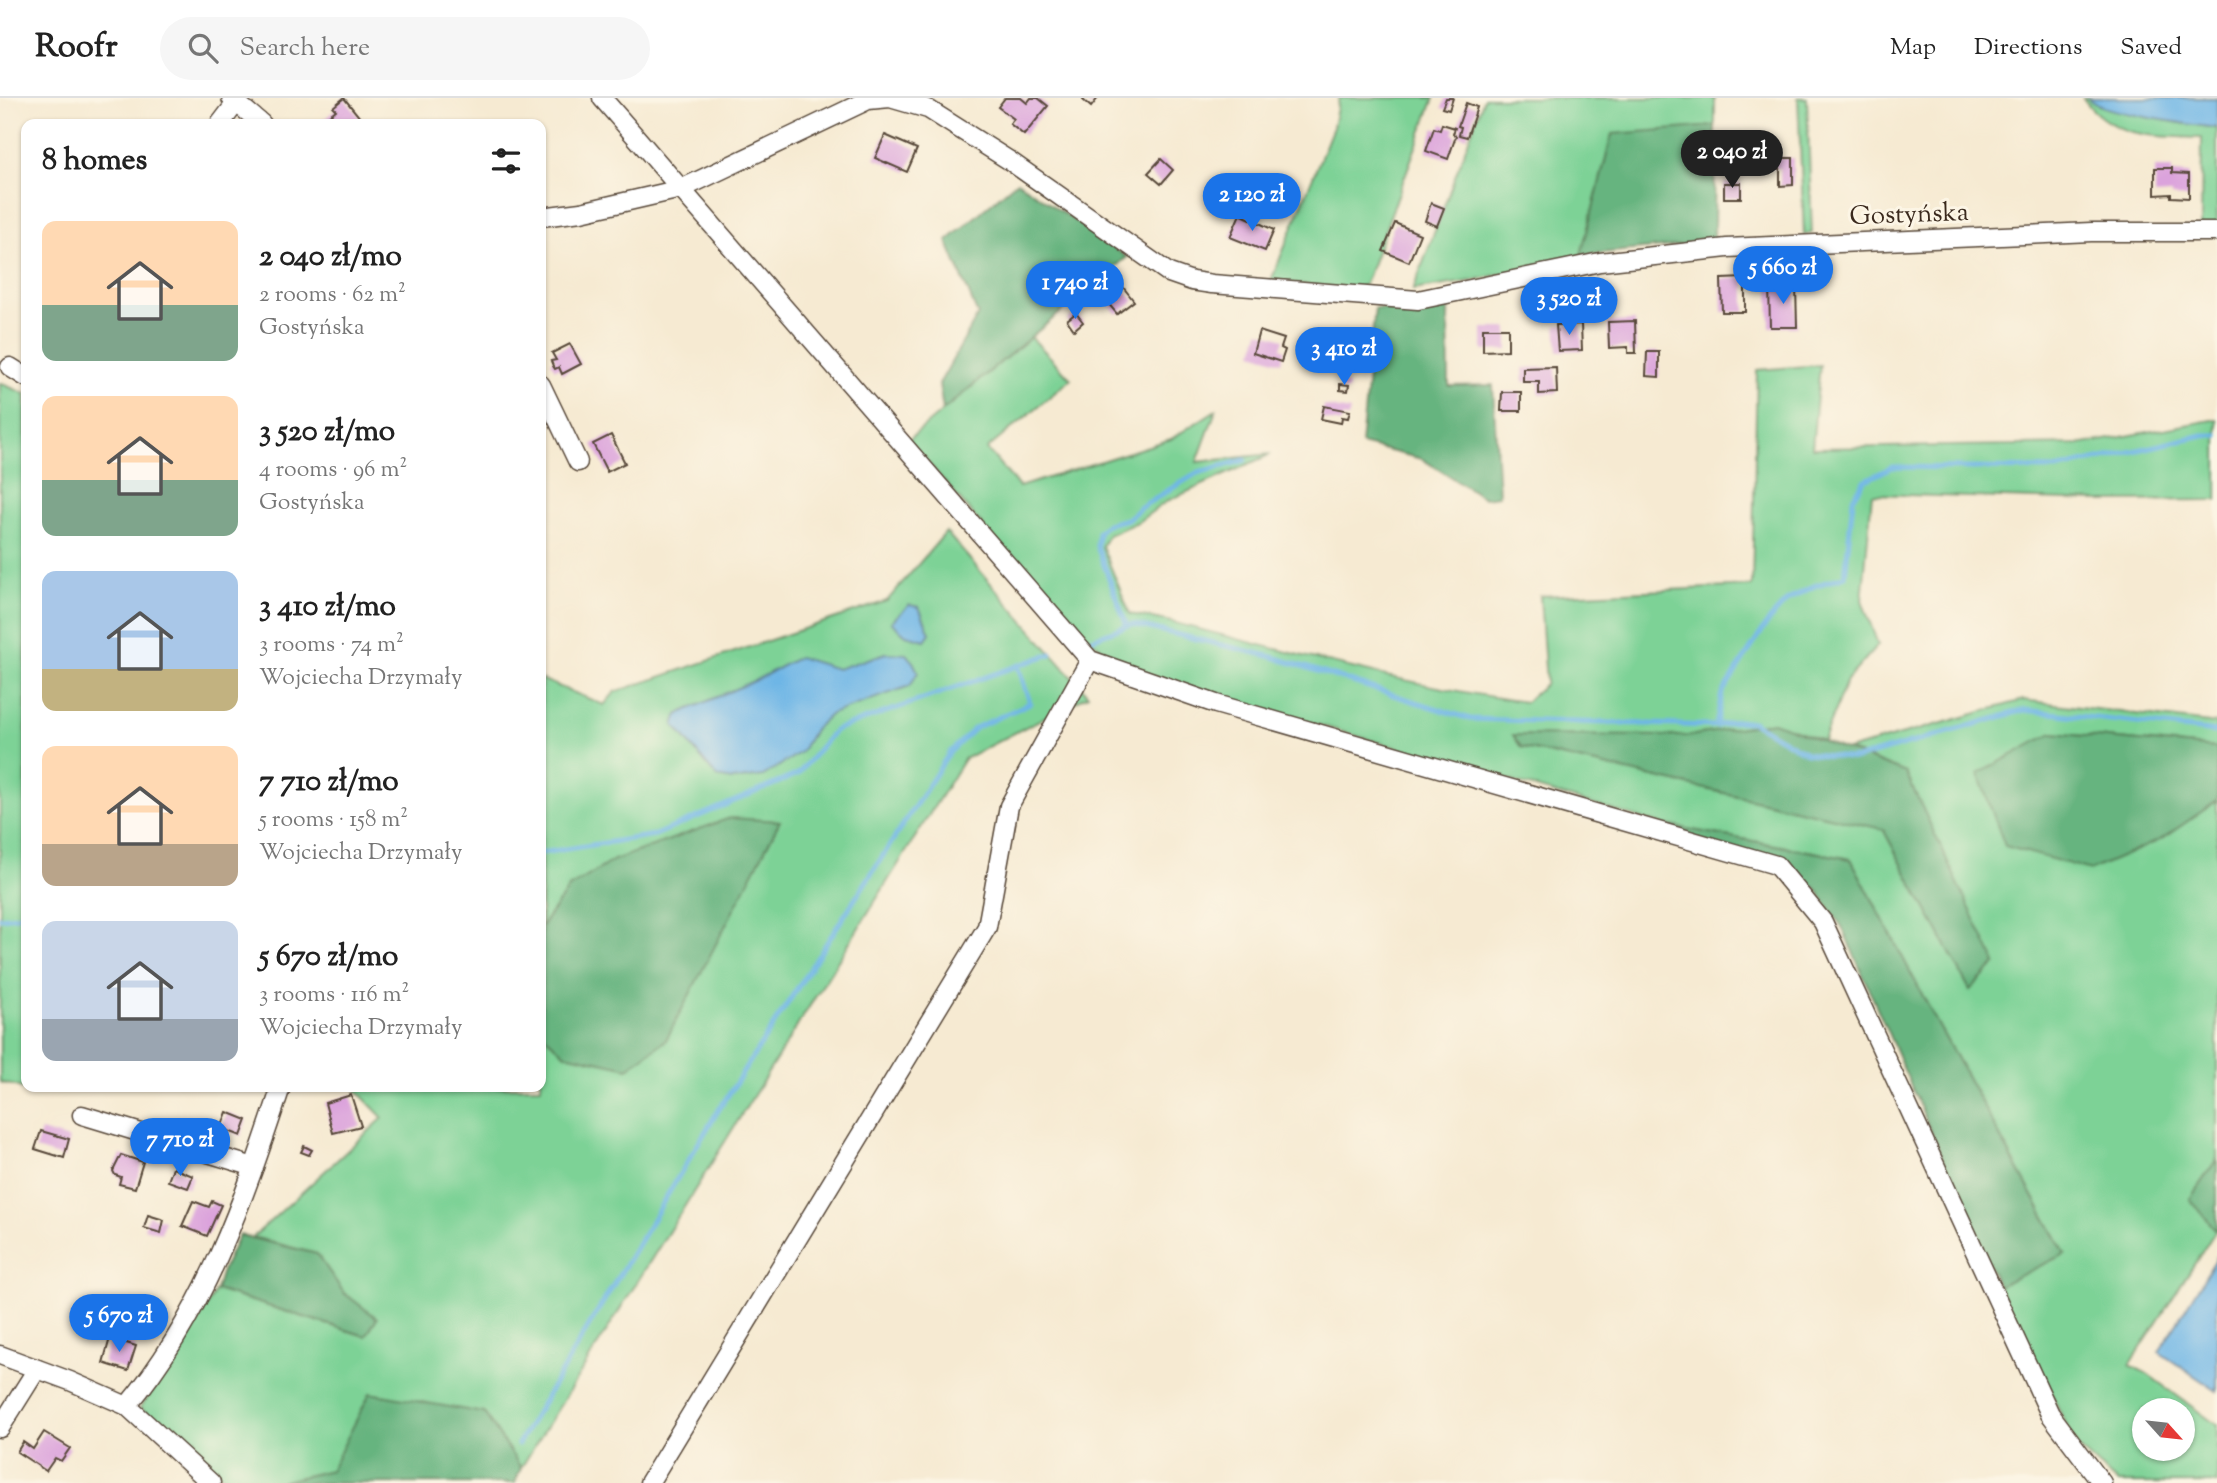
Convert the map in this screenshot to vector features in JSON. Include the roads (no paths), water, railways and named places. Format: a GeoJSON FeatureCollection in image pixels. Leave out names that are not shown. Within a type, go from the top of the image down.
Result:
{"type":"FeatureCollection","features":[{"type":"Feature","properties":{"kind":"street"},"geometry":{"type":"LineString","coordinates":[[602,98],[1090,660],[1216,704],[1776,865],[1822,922],[2050,1414],[2102,1483]]}},
{"type":"Feature","properties":{"kind":"street","name":"Gostyńska"},"geometry":{"type":"LineString","coordinates":[[546,217],[681,189],[868,100],[890,98],[908,102],[937,115],[1010,161],[1169,273],[1192,281],[1418,300],[1600,262],[1727,248],[2091,232],[2217,232]]}},
{"type":"Feature","properties":{"kind":"street"},"geometry":{"type":"LineString","coordinates":[[223,119],[234,100],[256,119]]}},
{"type":"Feature","properties":{"kind":"street"},"geometry":{"type":"LineString","coordinates":[[10,367],[21,374]]}},
{"type":"Feature","properties":{"kind":"street"},"geometry":{"type":"LineString","coordinates":[[546,395],[578,462]]}},
{"type":"Feature","properties":{"kind":"street"},"geometry":{"type":"LineString","coordinates":[[649,1483],[987,927],[1009,806],[1090,660]]}},
{"type":"Feature","properties":{"kind":"street"},"geometry":{"type":"LineString","coordinates":[[127,1406],[151,1377],[193,1311],[254,1167],[279,1092]]}},
{"type":"Feature","properties":{"kind":"street"},"geometry":{"type":"LineString","coordinates":[[82,1115],[254,1167]]}},
{"type":"Feature","properties":{"kind":"street"},"geometry":{"type":"LineString","coordinates":[[0,1355],[127,1406],[211,1483]]}},
{"type":"Feature","properties":{"kind":"street"},"geometry":{"type":"LineString","coordinates":[[0,1428],[37,1369]]}},
{"type":"Feature","properties":{"kind":"water"},"geometry":{"type":"Polygon","coordinates":[[[2088,98],[2217,98],[2217,128],[2109,109],[2088,98]]]}},
{"type":"Feature","properties":{"kind":"water"},"geometry":{"type":"Polygon","coordinates":[[[909,605],[919,607],[930,633],[925,640],[906,635],[891,622],[909,605]]]}},
{"type":"Feature","properties":{"kind":"water"},"geometry":{"type":"Polygon","coordinates":[[[886,653],[906,654],[913,662],[918,672],[910,686],[831,714],[814,730],[801,752],[763,776],[732,780],[717,777],[674,725],[678,714],[758,679],[799,657],[837,669],[886,653]]]}},
{"type":"Feature","properties":{"kind":"water"},"geometry":{"type":"Polygon","coordinates":[[[2217,1257],[2217,1391],[2159,1352],[2217,1257]]]}},
{"type":"Feature","properties":{"kind":"waterway"},"geometry":{"type":"LineString","coordinates":[[1091,639],[1132,624],[1273,657],[1470,719],[1716,726],[1722,693],[1770,619],[1788,600],[1814,586],[1845,576],[1853,499],[1864,481],[1892,467],[2056,469],[2203,435],[2217,435]]}},
{"type":"Feature","properties":{"kind":"waterway"},"geometry":{"type":"LineString","coordinates":[[1127,626],[1097,546],[1098,532],[1107,524],[1127,519],[1141,507],[1197,473],[1245,460]]}},
{"type":"Feature","properties":{"kind":"waterway"},"geometry":{"type":"LineString","coordinates":[[546,852],[655,835],[798,774],[835,730],[1051,654]]}},
{"type":"Feature","properties":{"kind":"waterway"},"geometry":{"type":"LineString","coordinates":[[518,1444],[716,1114],[950,752],[975,728],[1030,703],[1018,666]]}},
{"type":"Feature","properties":{"kind":"waterway"},"geometry":{"type":"LineString","coordinates":[[1716,726],[1736,721],[1752,722],[1806,753],[1856,759],[2024,710],[2217,732]]}},
{"type":"Feature","properties":{"kind":"waterway"},"geometry":{"type":"LineString","coordinates":[[0,918],[21,913]]}}]}
